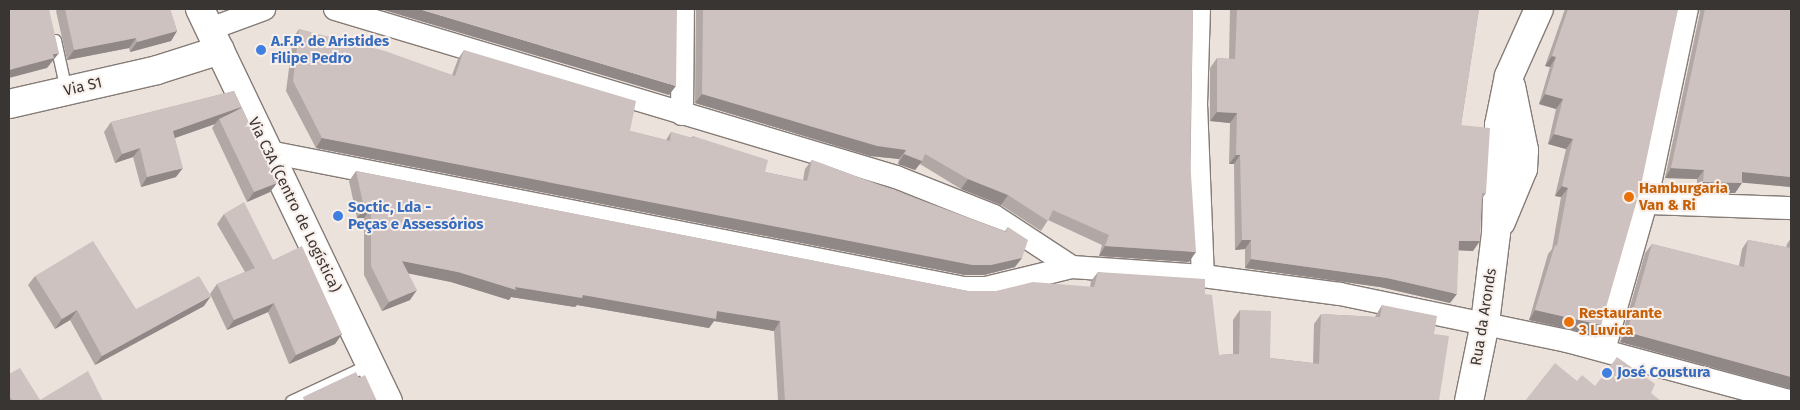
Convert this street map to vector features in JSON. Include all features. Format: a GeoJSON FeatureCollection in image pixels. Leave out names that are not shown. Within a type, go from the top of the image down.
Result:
{"type":"FeatureCollection","features":[{"type":"Feature","properties":{"kind":"street"},"geometry":{"type":"LineString","coordinates":[[210,30],[264,9]]}},
{"type":"Feature","properties":{"kind":"street"},"geometry":{"type":"LineString","coordinates":[[335,9],[896,177],[994,216],[1072,267]]}},
{"type":"Feature","properties":{"kind":"street"},"geometry":{"type":"LineString","coordinates":[[682,114],[683,9]]}},
{"type":"Feature","properties":{"kind":"street"},"geometry":{"type":"LineString","coordinates":[[1199,9],[1196,104],[1204,276]]}},
{"type":"Feature","properties":{"kind":"street","name":"Rua da Aronds"},"geometry":{"type":"LineString","coordinates":[[1470,401],[1485,323],[1496,233],[1523,169],[1524,150],[1509,76],[1539,9]]}},
{"type":"Feature","properties":{"kind":"street"},"geometry":{"type":"LineString","coordinates":[[1604,350],[1646,203],[1686,9]]}},
{"type":"Feature","properties":{"kind":"street","name":"Via S1"},"geometry":{"type":"LineString","coordinates":[[9,104],[157,70],[210,30]]}},
{"type":"Feature","properties":{"kind":"street","name":"Via C3A (Centro de Logística)"},"geometry":{"type":"LineString","coordinates":[[210,30],[388,401]]}},
{"type":"Feature","properties":{"kind":"street"},"geometry":{"type":"LineString","coordinates":[[269,152],[964,288],[986,288],[1072,267],[1204,276],[1340,294],[1485,323],[1604,350],[1790,401]]}},
{"type":"Feature","properties":{"kind":"street"},"geometry":{"type":"LineString","coordinates":[[1646,203],[1791,208]]}},
{"type":"Feature","properties":{"kind":"lane"},"geometry":{"type":"LineString","coordinates":[[52,27],[66,90]]}},
{"type":"Feature","properties":{"kind":"lane"},"geometry":{"type":"LineString","coordinates":[[291,401],[370,364]]}},
{"type":"Feature","properties":{"kind":"building"},"geometry":{"type":"Polygon","coordinates":[[[9,9],[49,9],[59,53],[53,54],[54,58],[9,70],[9,9]]]}},
{"type":"Feature","properties":{"kind":"building"},"geometry":{"type":"Polygon","coordinates":[[[65,9],[170,9],[177,31],[137,42],[136,38],[74,50],[65,9]]]}},
{"type":"Feature","properties":{"kind":"building"},"geometry":{"type":"Polygon","coordinates":[[[419,9],[677,9],[676,86],[419,9]]]}},
{"type":"Feature","properties":{"kind":"building"},"geometry":{"type":"Polygon","coordinates":[[[703,9],[1193,9],[1190,159],[1196,252],[1105,246],[1109,235],[1053,210],[1048,221],[1008,195],[968,179],[925,154],[922,161],[904,154],[906,150],[877,146],[702,94],[703,9]]]}},
{"type":"Feature","properties":{"kind":"building"},"geometry":{"type":"Polygon","coordinates":[[[1237,9],[1479,9],[1461,125],[1490,128],[1486,193],[1482,193],[1480,241],[1459,241],[1457,294],[1387,278],[1251,259],[1251,240],[1242,240],[1240,155],[1236,155],[1237,113],[1217,112],[1217,58],[1235,59],[1237,9]]]}},
{"type":"Feature","properties":{"kind":"building"},"geometry":{"type":"Polygon","coordinates":[[[1568,9],[1678,9],[1640,190],[1601,325],[1535,310],[1555,245],[1557,246],[1568,188],[1562,186],[1573,139],[1554,134],[1563,99],[1545,94],[1556,57],[1552,56],[1568,9]]]}},
{"type":"Feature","properties":{"kind":"building"},"geometry":{"type":"Polygon","coordinates":[[[1705,9],[1791,9],[1791,177],[1742,172],[1742,183],[1703,182],[1704,170],[1671,168],[1705,9]]]}},
{"type":"Feature","properties":{"kind":"building"},"geometry":{"type":"Polygon","coordinates":[[[299,29],[385,51],[455,76],[464,50],[636,101],[630,131],[670,141],[671,132],[693,138],[693,136],[768,160],[765,172],[807,181],[812,160],[1006,232],[1008,227],[1028,240],[1022,258],[991,265],[972,265],[322,138],[293,81],[299,29]]]}},
{"type":"Feature","properties":{"kind":"building"},"geometry":{"type":"Polygon","coordinates":[[[234,91],[241,107],[173,131],[183,168],[147,177],[140,148],[122,154],[111,122],[234,91]]]}},
{"type":"Feature","properties":{"kind":"building"},"geometry":{"type":"Polygon","coordinates":[[[242,108],[277,183],[254,192],[219,119],[242,108]]]}},
{"type":"Feature","properties":{"kind":"building"},"geometry":{"type":"Polygon","coordinates":[[[356,171],[968,291],[996,291],[1033,282],[1094,287],[1098,272],[1205,279],[1205,294],[1212,295],[1219,355],[1239,354],[1240,310],[1271,311],[1270,358],[1319,364],[1321,314],[1380,317],[1382,305],[1437,316],[1434,334],[1449,336],[1439,401],[785,401],[780,321],[717,311],[716,319],[583,295],[582,298],[515,287],[516,290],[458,272],[402,261],[417,290],[389,302],[371,266],[371,209],[364,208],[356,171]]]}},
{"type":"Feature","properties":{"kind":"building"},"geometry":{"type":"Polygon","coordinates":[[[244,202],[273,260],[302,246],[342,334],[296,355],[274,303],[234,320],[217,284],[255,268],[224,214],[244,202]]]}},
{"type":"Feature","properties":{"kind":"building"},"geometry":{"type":"Polygon","coordinates":[[[1748,240],[1791,248],[1791,377],[1627,332],[1652,244],[1744,267],[1748,240]]]}},
{"type":"Feature","properties":{"kind":"building"},"geometry":{"type":"Polygon","coordinates":[[[93,241],[136,309],[199,276],[211,296],[102,356],[77,310],[62,319],[35,276],[93,241]]]}},
{"type":"Feature","properties":{"kind":"building"},"geometry":{"type":"Polygon","coordinates":[[[1617,357],[1655,384],[1651,393],[1661,401],[1525,401],[1555,363],[1577,381],[1582,375],[1595,386],[1617,357]]]}},
{"type":"Feature","properties":{"kind":"building"},"geometry":{"type":"Polygon","coordinates":[[[20,368],[40,400],[88,371],[103,401],[13,401],[9,396],[9,374],[20,368]]]}},
{"type":"Feature","properties":{"kind":"building"},"geometry":{"type":"Polygon","coordinates":[[[356,372],[359,378],[365,375],[377,401],[304,401],[303,397],[356,372]]]}},
{"type":"Feature","properties":{"kind":"place","name":"A.F.P. de Aristides Filipe Pedro"},"geometry":{"type":"Point","coordinates":[261,50]}},
{"type":"Feature","properties":{"kind":"place","name":"Hamburgaria Van & Ri"},"geometry":{"type":"Point","coordinates":[1629,197]}},
{"type":"Feature","properties":{"kind":"place","name":"Soctic, Lda - Peças e Assessórios"},"geometry":{"type":"Point","coordinates":[338,216]}},
{"type":"Feature","properties":{"kind":"place","name":"Restaurante 3 Luvica"},"geometry":{"type":"Point","coordinates":[1569,322]}},
{"type":"Feature","properties":{"kind":"place","name":"José Coustura"},"geometry":{"type":"Point","coordinates":[1607,373]}}]}
